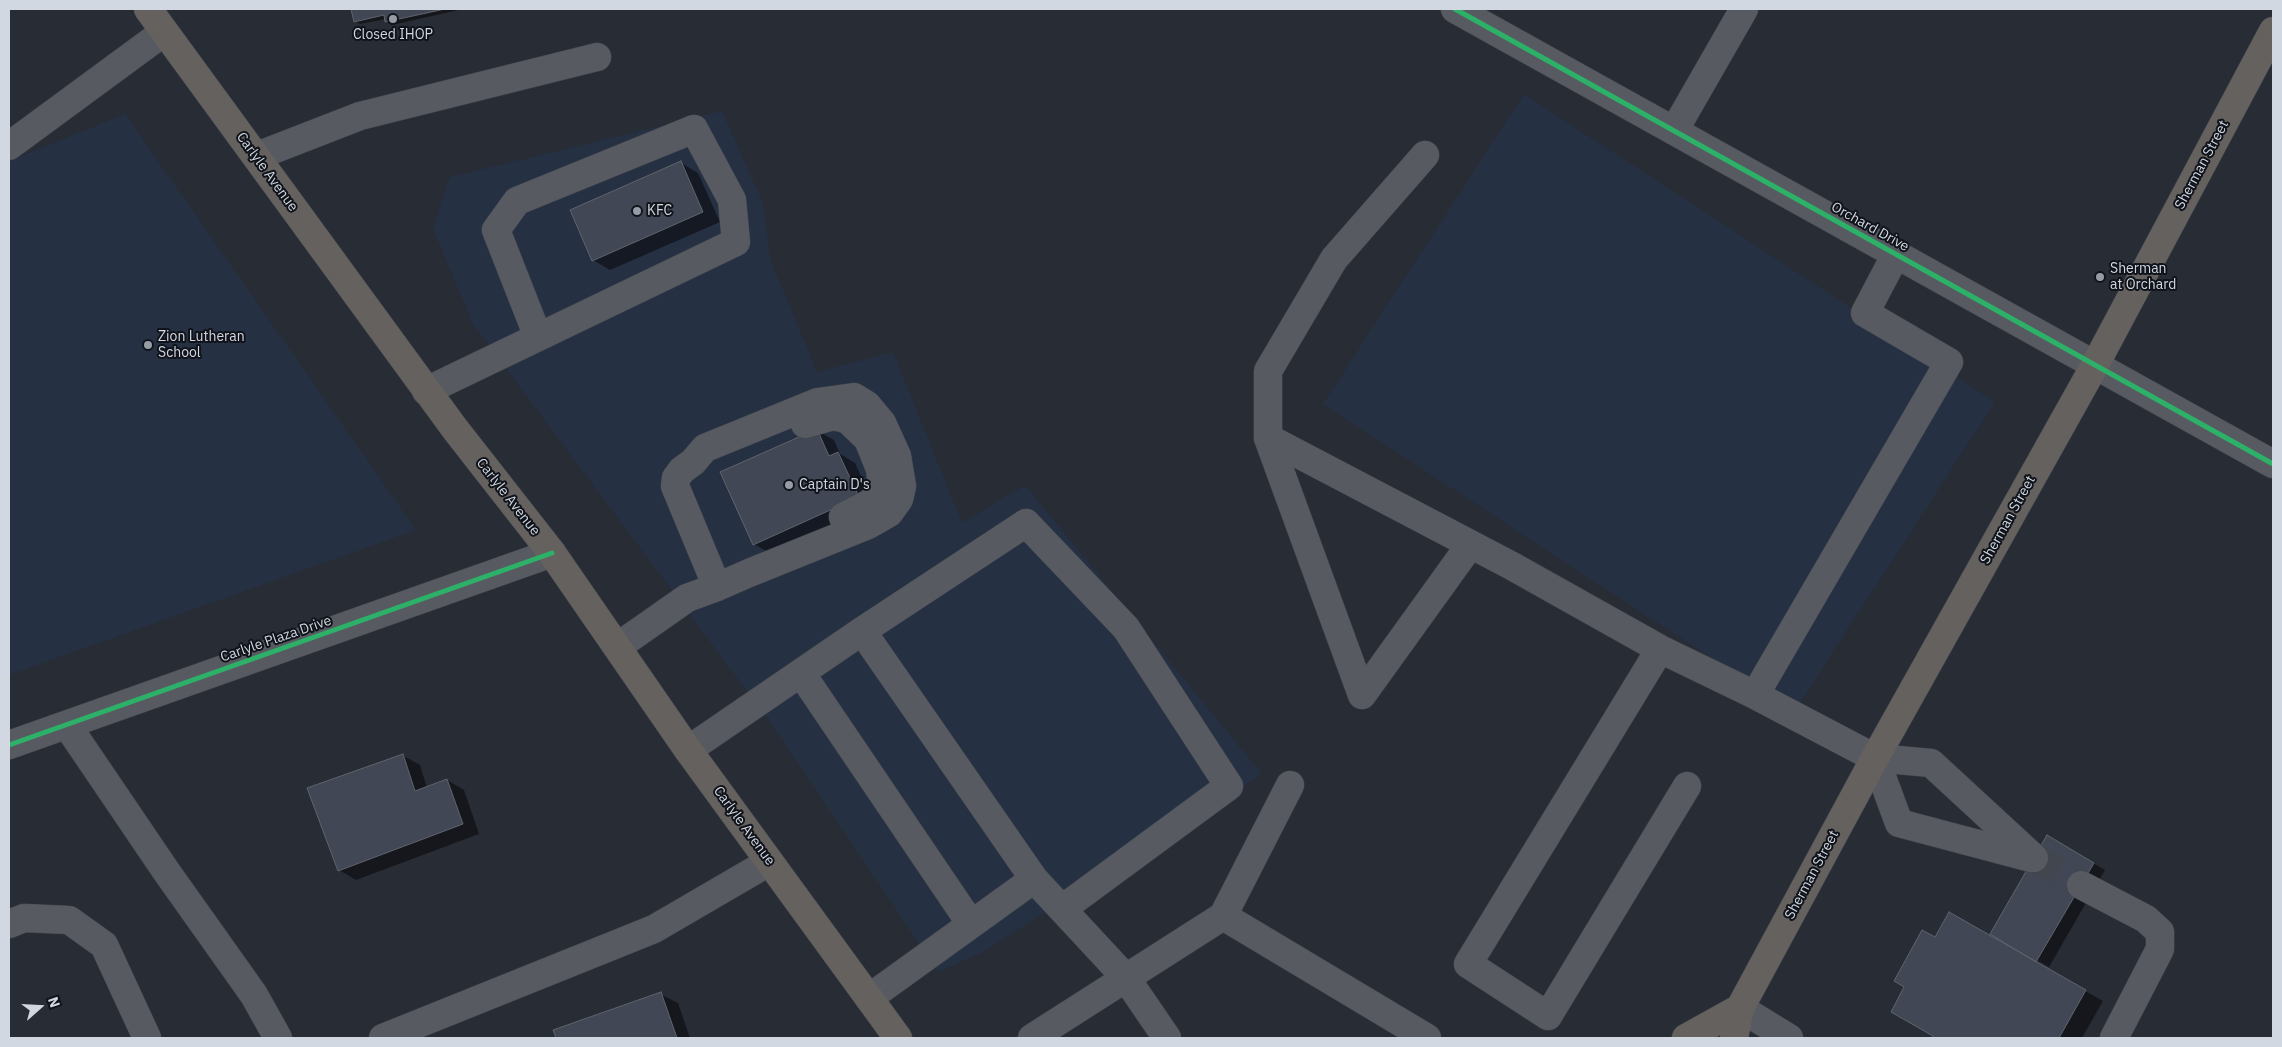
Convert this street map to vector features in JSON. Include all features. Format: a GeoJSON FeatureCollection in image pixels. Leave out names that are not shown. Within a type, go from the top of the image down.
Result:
{"type":"FeatureCollection","features":[{"type":"Feature","properties":{"kind":"main road","name":"Carlyle Avenue"},"geometry":{"type":"LineString","coordinates":[[148,9],[257,156],[426,391],[552,553],[688,750],[898,1038]]}},
{"type":"Feature","properties":{"kind":"main road","name":"Sherman Street"},"geometry":{"type":"LineString","coordinates":[[1734,1038],[1740,1008],[1875,758],[2095,365],[2273,31]]}},
{"type":"Feature","properties":{"kind":"main road"},"geometry":{"type":"LineString","coordinates":[[1686,1038],[1740,1008]]}},
{"type":"Feature","properties":{"kind":"street","name":"Orchard Drive"},"geometry":{"type":"LineString","coordinates":[[1455,9],[2273,464]]}},
{"type":"Feature","properties":{"kind":"street"},"geometry":{"type":"LineString","coordinates":[[1674,131],[1744,9]]}},
{"type":"Feature","properties":{"kind":"street"},"geometry":{"type":"LineString","coordinates":[[9,146],[164,32]]}},
{"type":"Feature","properties":{"kind":"street"},"geometry":{"type":"LineString","coordinates":[[257,156],[360,116],[597,57]]}},
{"type":"Feature","properties":{"kind":"street"},"geometry":{"type":"LineString","coordinates":[[426,391],[736,242],[732,200],[694,129],[517,201],[496,230],[538,337]]}},
{"type":"Feature","properties":{"kind":"street"},"geometry":{"type":"LineString","coordinates":[[1425,155],[1334,259],[1268,371],[1268,438],[1362,695],[1470,545]]}},
{"type":"Feature","properties":{"kind":"street"},"geometry":{"type":"LineString","coordinates":[[1755,695],[1949,362],[1865,313],[1896,254]]}},
{"type":"Feature","properties":{"kind":"street"},"geometry":{"type":"LineString","coordinates":[[616,647],[678,604],[868,525],[889,513],[899,499],[902,486],[897,456],[882,423],[867,405],[854,397],[834,398],[818,402],[705,448],[694,462],[679,474],[676,478],[675,486],[717,587]]}},
{"type":"Feature","properties":{"kind":"street"},"geometry":{"type":"LineString","coordinates":[[1268,438],[1470,545],[1660,649],[1755,695],[1875,758],[1931,763],[2034,858],[1899,823],[1875,758]]}},
{"type":"Feature","properties":{"kind":"street"},"geometry":{"type":"LineString","coordinates":[[688,750],[862,631],[1026,523],[1126,628],[1229,786],[1062,909]]}},
{"type":"Feature","properties":{"kind":"street","name":"Carlyle Plaza Drive"},"geometry":{"type":"LineString","coordinates":[[9,745],[552,553]]}},
{"type":"Feature","properties":{"kind":"street"},"geometry":{"type":"LineString","coordinates":[[862,631],[1034,879],[1126,978],[1167,1038]]}},
{"type":"Feature","properties":{"kind":"street"},"geometry":{"type":"LineString","coordinates":[[1660,649],[1468,964],[1548,1016],[1687,786]]}},
{"type":"Feature","properties":{"kind":"street"},"geometry":{"type":"LineString","coordinates":[[802,673],[971,924]]}},
{"type":"Feature","properties":{"kind":"street"},"geometry":{"type":"LineString","coordinates":[[67,725],[166,871],[254,995],[278,1038]]}},
{"type":"Feature","properties":{"kind":"street"},"geometry":{"type":"LineString","coordinates":[[1032,1038],[1223,916],[1290,785]]}},
{"type":"Feature","properties":{"kind":"street"},"geometry":{"type":"LineString","coordinates":[[383,1038],[654,929],[769,862]]}},
{"type":"Feature","properties":{"kind":"street"},"geometry":{"type":"LineString","coordinates":[[869,998],[1034,879]]}},
{"type":"Feature","properties":{"kind":"street"},"geometry":{"type":"LineString","coordinates":[[2081,885],[2146,920],[2160,932],[2160,949],[2114,1038]]}},
{"type":"Feature","properties":{"kind":"street"},"geometry":{"type":"LineString","coordinates":[[1223,916],[1427,1038]]}},
{"type":"Feature","properties":{"kind":"street"},"geometry":{"type":"LineString","coordinates":[[9,924],[24,918],[69,920],[104,945],[147,1038]]}},
{"type":"Feature","properties":{"kind":"street"},"geometry":{"type":"LineString","coordinates":[[1740,1008],[1789,1038]]}},
{"type":"Feature","properties":{"kind":"shaded area"},"geometry":{"type":"Polygon","coordinates":[[[1524,94],[1995,402],[1794,712],[1323,404],[1524,94]]]}},
{"type":"Feature","properties":{"kind":"shaded area"},"geometry":{"type":"Polygon","coordinates":[[[722,111],[763,203],[770,259],[817,372],[893,352],[962,523],[1025,485],[1262,774],[983,952],[938,972],[776,730],[473,324],[433,229],[450,177],[722,111]]]}},
{"type":"Feature","properties":{"kind":"shaded area","name":"Zion Lutheran School"},"geometry":{"type":"Polygon","coordinates":[[[125,114],[416,530],[9,675],[9,161],[125,114]]]}},
{"type":"Feature","properties":{"kind":"building","name":"Closed IHOP"},"geometry":{"type":"Polygon","coordinates":[[[351,9],[445,9],[385,22],[384,15],[354,22],[351,9]]]}},
{"type":"Feature","properties":{"kind":"building","name":"KFC"},"geometry":{"type":"Polygon","coordinates":[[[681,161],[703,212],[592,261],[570,210],[681,161]]]}},
{"type":"Feature","properties":{"kind":"building","name":"Captain D's"},"geometry":{"type":"Polygon","coordinates":[[[817,429],[829,456],[838,452],[859,497],[753,545],[720,472],[817,429]]]}},
{"type":"Feature","properties":{"kind":"building"},"geometry":{"type":"Polygon","coordinates":[[[403,754],[415,791],[447,779],[463,824],[338,871],[307,788],[403,754]]]}},
{"type":"Feature","properties":{"kind":"building"},"geometry":{"type":"Polygon","coordinates":[[[2047,835],[2094,863],[2036,962],[1990,934],[2047,835]]]}},
{"type":"Feature","properties":{"kind":"building"},"geometry":{"type":"Polygon","coordinates":[[[1949,912],[2086,990],[2059,1038],[1932,1038],[1933,1036],[1891,1012],[1904,987],[1894,981],[1922,930],[1935,937],[1949,912]]]}},
{"type":"Feature","properties":{"kind":"building"},"geometry":{"type":"Polygon","coordinates":[[[661,992],[677,1038],[556,1038],[553,1030],[661,992]]]}},
{"type":"Feature","properties":{"kind":"tunnel"},"geometry":{"type":"LineString","coordinates":[[2034,858],[2081,885]]}},
{"type":"Feature","properties":{"kind":"cycle path"},"geometry":{"type":"LineString","coordinates":[[1455,9],[2273,464]]}},
{"type":"Feature","properties":{"kind":"cycle path"},"geometry":{"type":"LineString","coordinates":[[9,745],[552,553]]}},
{"type":"Feature","properties":{"kind":"place","name":"Closed IHOP"},"geometry":{"type":"Point","coordinates":[393,19]}},
{"type":"Feature","properties":{"kind":"place","name":"KFC"},"geometry":{"type":"Point","coordinates":[637,211]}},
{"type":"Feature","properties":{"kind":"place","name":"Sherman at Orchard"},"geometry":{"type":"Point","coordinates":[2100,277]}},
{"type":"Feature","properties":{"kind":"place","name":"Zion Lutheran School"},"geometry":{"type":"Point","coordinates":[148,345]}},
{"type":"Feature","properties":{"kind":"place","name":"Captain D's"},"geometry":{"type":"Point","coordinates":[789,485]}}]}
